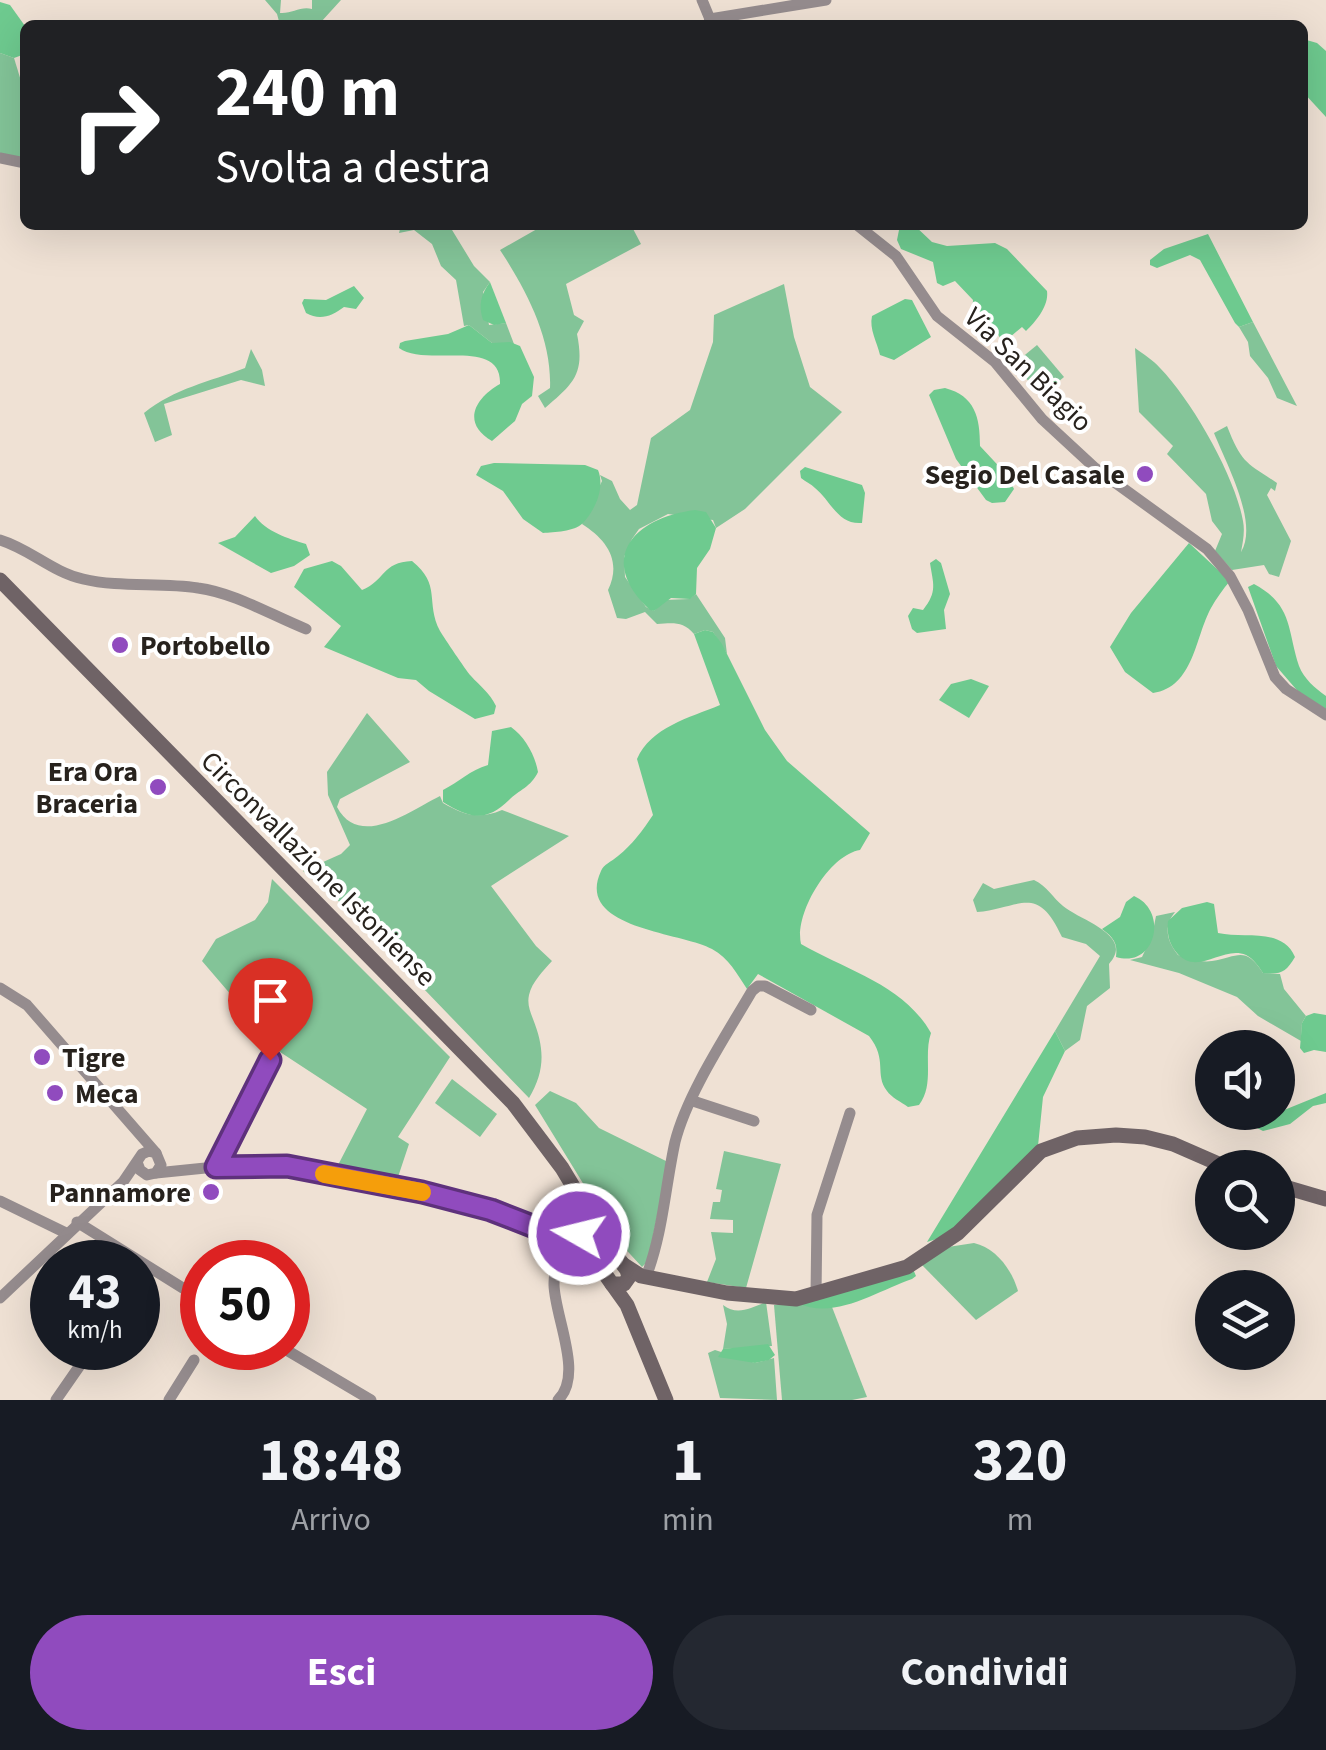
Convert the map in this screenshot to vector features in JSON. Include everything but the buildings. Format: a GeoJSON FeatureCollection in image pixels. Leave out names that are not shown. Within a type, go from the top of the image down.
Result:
{"type":"FeatureCollection","features":[{"type":"Feature","properties":{"kind":"main road","name":"Circonvallazione Istoniense"},"geometry":{"type":"LineString","coordinates":[[0,580],[513,1103],[562,1168],[583,1206],[578,1233]]}},
{"type":"Feature","properties":{"kind":"main road"},"geometry":{"type":"LineString","coordinates":[[578,1233],[596,1262],[629,1278],[796,1299],[907,1267],[958,1233],[1041,1152],[1077,1138],[1145,1137],[1195,1156]]}},
{"type":"Feature","properties":{"kind":"main road"},"geometry":{"type":"LineString","coordinates":[[1295,1190],[1326,1199]]}},
{"type":"Feature","properties":{"kind":"main road"},"geometry":{"type":"LineString","coordinates":[[578,1233],[629,1278]]}},
{"type":"Feature","properties":{"kind":"main road"},"geometry":{"type":"LineString","coordinates":[[629,1278],[626,1305],[666,1400]]}},
{"type":"Feature","properties":{"kind":"street"},"geometry":{"type":"LineString","coordinates":[[725,20],[826,0]]}},
{"type":"Feature","properties":{"kind":"street","name":"Via San Biagio"},"geometry":{"type":"LineString","coordinates":[[863,230],[896,256],[937,316],[994,362],[1042,419],[1075,450],[1207,549],[1230,576],[1275,676],[1286,689],[1326,715]]}},
{"type":"Feature","properties":{"kind":"street"},"geometry":{"type":"LineString","coordinates":[[0,540],[26,548],[80,579],[197,588],[306,628]]}},
{"type":"Feature","properties":{"kind":"street"},"geometry":{"type":"LineString","coordinates":[[629,1278],[658,1248],[676,1139],[713,1058],[758,986],[811,1010]]}},
{"type":"Feature","properties":{"kind":"street"},"geometry":{"type":"LineString","coordinates":[[0,988],[28,1005],[140,1136],[178,1172]]}},
{"type":"Feature","properties":{"kind":"street"},"geometry":{"type":"LineString","coordinates":[[216,1167],[270,1060]]}},
{"type":"Feature","properties":{"kind":"street"},"geometry":{"type":"LineString","coordinates":[[692,1101],[754,1120]]}},
{"type":"Feature","properties":{"kind":"street"},"geometry":{"type":"LineString","coordinates":[[816,1295],[816,1214],[850,1113]]}},
{"type":"Feature","properties":{"kind":"street"},"geometry":{"type":"LineString","coordinates":[[140,1136],[137,1161],[140,1170],[151,1174]]}},
{"type":"Feature","properties":{"kind":"street"},"geometry":{"type":"LineString","coordinates":[[0,1298],[123,1182],[145,1152],[158,1156]]}},
{"type":"Feature","properties":{"kind":"street"},"geometry":{"type":"LineString","coordinates":[[151,1174],[160,1168],[158,1156]]}},
{"type":"Feature","properties":{"kind":"street"},"geometry":{"type":"LineString","coordinates":[[123,1182],[151,1174],[216,1167],[287,1166],[422,1192],[578,1233],[554,1282],[570,1375],[568,1387],[558,1400]]}},
{"type":"Feature","properties":{"kind":"street"},"geometry":{"type":"LineString","coordinates":[[0,1201],[66,1233]]}},
{"type":"Feature","properties":{"kind":"street"},"geometry":{"type":"LineString","coordinates":[[78,1222],[106,1240]]}},
{"type":"Feature","properties":{"kind":"street"},"geometry":{"type":"LineString","coordinates":[[310,1364],[371,1400]]}},
{"type":"Feature","properties":{"kind":"street"},"geometry":{"type":"LineString","coordinates":[[56,1400],[77,1370]]}},
{"type":"Feature","properties":{"kind":"street"},"geometry":{"type":"LineString","coordinates":[[169,1400],[188,1370]]}},
{"type":"Feature","properties":{"kind":"green space"},"geometry":{"type":"Polygon","coordinates":[[[265,0],[281,0],[280,13],[312,9],[312,0],[341,0],[323,20],[279,20],[265,0]]]}},
{"type":"Feature","properties":{"kind":"green space"},"geometry":{"type":"Polygon","coordinates":[[[0,2],[10,5],[21,20],[20,56],[0,53],[0,2]]]}},
{"type":"Feature","properties":{"kind":"green space"},"geometry":{"type":"Polygon","coordinates":[[[1308,40],[1326,51],[1326,117],[1308,97],[1308,40]]]}},
{"type":"Feature","properties":{"kind":"green space"},"geometry":{"type":"Polygon","coordinates":[[[0,53],[14,58],[20,78],[20,159],[0,156],[0,53]]]}},
{"type":"Feature","properties":{"kind":"green space"},"geometry":{"type":"Polygon","coordinates":[[[414,230],[452,230],[474,266],[490,282],[483,292],[489,325],[506,323],[514,344],[492,343],[469,325],[464,326],[456,280],[441,266],[432,244],[414,230]]]}},
{"type":"Feature","properties":{"kind":"green space"},"geometry":{"type":"Polygon","coordinates":[[[535,230],[634,230],[641,244],[566,284],[574,315],[584,321],[577,334],[578,368],[570,384],[545,408],[538,396],[550,388],[550,370],[542,334],[528,299],[500,250],[535,230]]]}},
{"type":"Feature","properties":{"kind":"green space"},"geometry":{"type":"Polygon","coordinates":[[[899,230],[919,230],[932,242],[947,246],[995,243],[1007,249],[1047,291],[1041,313],[1026,331],[1022,327],[1003,343],[995,329],[972,316],[973,300],[955,281],[943,286],[937,283],[933,262],[901,249],[897,240],[899,230]]]}},
{"type":"Feature","properties":{"kind":"green space"},"geometry":{"type":"Polygon","coordinates":[[[1208,234],[1253,322],[1239,327],[1235,323],[1200,260],[1190,255],[1157,268],[1150,265],[1150,260],[1164,249],[1208,234]]]}},
{"type":"Feature","properties":{"kind":"green space"},"geometry":{"type":"Polygon","coordinates":[[[490,282],[506,323],[494,325],[483,320],[481,300],[490,282]]]}},
{"type":"Feature","properties":{"kind":"green space"},"geometry":{"type":"Polygon","coordinates":[[[784,284],[794,337],[810,387],[842,412],[745,509],[716,528],[713,520],[668,514],[639,529],[624,557],[625,577],[646,607],[654,611],[664,600],[689,599],[696,594],[725,638],[727,654],[713,632],[694,634],[682,625],[657,624],[645,612],[617,618],[608,590],[613,570],[610,552],[582,524],[602,481],[600,475],[612,481],[630,510],[637,505],[651,438],[690,410],[713,342],[714,315],[784,284]]]}},
{"type":"Feature","properties":{"kind":"green space"},"geometry":{"type":"Polygon","coordinates":[[[354,286],[364,298],[356,309],[344,307],[321,317],[306,313],[304,299],[326,300],[354,286]]]}},
{"type":"Feature","properties":{"kind":"green space"},"geometry":{"type":"Polygon","coordinates":[[[905,299],[912,300],[931,337],[894,360],[880,355],[871,321],[872,316],[905,299]]]}},
{"type":"Feature","properties":{"kind":"green space"},"geometry":{"type":"Polygon","coordinates":[[[1253,322],[1297,406],[1277,398],[1268,378],[1250,356],[1248,342],[1239,327],[1253,322]]]}},
{"type":"Feature","properties":{"kind":"green space"},"geometry":{"type":"Polygon","coordinates":[[[469,325],[492,343],[520,346],[534,377],[532,396],[522,404],[515,421],[492,441],[482,434],[474,419],[478,403],[500,384],[497,369],[489,361],[411,353],[399,348],[405,341],[448,334],[469,325]]]}},
{"type":"Feature","properties":{"kind":"green space"},"geometry":{"type":"Polygon","coordinates":[[[1037,345],[1064,377],[1041,396],[1014,364],[1037,345]]]}},
{"type":"Feature","properties":{"kind":"green space"},"geometry":{"type":"Polygon","coordinates":[[[1135,348],[1172,382],[1210,440],[1231,483],[1243,521],[1241,552],[1245,540],[1244,510],[1214,433],[1227,426],[1246,461],[1277,483],[1275,491],[1271,488],[1267,495],[1291,541],[1279,577],[1269,574],[1264,565],[1232,570],[1215,551],[1222,534],[1212,521],[1206,494],[1167,454],[1173,446],[1139,412],[1135,348]]]}},
{"type":"Feature","properties":{"kind":"green space"},"geometry":{"type":"Polygon","coordinates":[[[251,349],[265,386],[241,380],[164,404],[172,435],[155,442],[144,413],[180,391],[245,368],[251,349]]]}},
{"type":"Feature","properties":{"kind":"green space"},"geometry":{"type":"Polygon","coordinates":[[[945,388],[963,396],[974,409],[980,446],[1007,475],[1014,489],[1005,502],[986,500],[956,459],[929,395],[945,388]]]}},
{"type":"Feature","properties":{"kind":"green space"},"geometry":{"type":"Polygon","coordinates":[[[585,465],[598,470],[598,498],[579,526],[543,533],[523,519],[503,491],[476,475],[481,466],[585,465]]]}},
{"type":"Feature","properties":{"kind":"green space"},"geometry":{"type":"Polygon","coordinates":[[[805,467],[862,485],[862,523],[841,516],[801,478],[800,471],[805,467]]]}},
{"type":"Feature","properties":{"kind":"green space"},"geometry":{"type":"Polygon","coordinates":[[[695,510],[706,512],[716,528],[710,549],[697,568],[696,594],[690,599],[671,598],[650,610],[626,574],[624,558],[629,544],[654,522],[695,510]]]}},
{"type":"Feature","properties":{"kind":"green space"},"geometry":{"type":"Polygon","coordinates":[[[255,516],[271,530],[306,544],[310,555],[294,566],[271,573],[218,543],[235,537],[255,516]]]}},
{"type":"Feature","properties":{"kind":"green space"},"geometry":{"type":"Polygon","coordinates":[[[1189,543],[1230,581],[1211,608],[1185,671],[1167,689],[1153,693],[1125,672],[1110,647],[1131,613],[1189,543]]]}},
{"type":"Feature","properties":{"kind":"green space"},"geometry":{"type":"Polygon","coordinates":[[[936,559],[941,563],[950,594],[944,610],[946,629],[917,633],[908,616],[913,608],[923,610],[931,598],[930,563],[936,559]]]}},
{"type":"Feature","properties":{"kind":"green space"},"geometry":{"type":"Polygon","coordinates":[[[332,561],[362,590],[389,568],[412,561],[427,578],[440,631],[494,701],[494,714],[475,719],[416,680],[398,678],[324,647],[341,626],[294,587],[304,569],[332,561]]]}},
{"type":"Feature","properties":{"kind":"green space"},"geometry":{"type":"Polygon","coordinates":[[[1254,584],[1282,609],[1299,666],[1326,696],[1326,712],[1302,696],[1276,666],[1248,587],[1254,584]]]}},
{"type":"Feature","properties":{"kind":"green space"},"geometry":{"type":"Polygon","coordinates":[[[713,632],[722,644],[765,730],[787,761],[870,833],[860,850],[837,863],[816,888],[803,917],[801,944],[873,980],[920,1016],[931,1033],[928,1079],[919,1105],[908,1107],[887,1091],[881,1079],[878,1052],[869,1036],[758,974],[747,989],[728,962],[712,949],[635,925],[616,917],[603,905],[597,890],[602,869],[628,847],[653,815],[637,759],[643,748],[661,731],[720,705],[694,634],[713,632]]]}},
{"type":"Feature","properties":{"kind":"green space"},"geometry":{"type":"Polygon","coordinates":[[[971,679],[989,686],[969,718],[939,700],[951,684],[971,679]]]}},
{"type":"Feature","properties":{"kind":"green space"},"geometry":{"type":"Polygon","coordinates":[[[367,713],[410,762],[340,799],[337,807],[347,819],[359,825],[386,823],[440,796],[443,803],[465,813],[486,815],[502,810],[569,836],[491,886],[552,961],[529,995],[542,1060],[529,1098],[343,905],[303,871],[341,854],[350,845],[328,795],[327,772],[367,713]]]}},
{"type":"Feature","properties":{"kind":"green space"},"geometry":{"type":"Polygon","coordinates":[[[511,727],[525,741],[534,759],[538,772],[532,781],[485,815],[461,812],[443,802],[443,790],[488,765],[492,731],[511,727]]]}},
{"type":"Feature","properties":{"kind":"green space"},"geometry":{"type":"Polygon","coordinates":[[[272,879],[450,1057],[398,1137],[409,1144],[398,1177],[337,1167],[367,1109],[280,1052],[202,961],[216,939],[255,920],[268,902],[272,879]]]}},
{"type":"Feature","properties":{"kind":"green space"},"geometry":{"type":"Polygon","coordinates":[[[1034,880],[1063,906],[1111,937],[1115,945],[1109,964],[1110,988],[1087,1006],[1080,1040],[1065,1051],[1055,1031],[1100,956],[1086,944],[1062,937],[1053,920],[1036,904],[977,912],[973,900],[983,883],[994,889],[1034,880]]]}},
{"type":"Feature","properties":{"kind":"green space"},"geometry":{"type":"Polygon","coordinates":[[[1134,896],[1152,914],[1153,937],[1141,955],[1116,957],[1114,941],[1102,929],[1120,917],[1126,902],[1134,896]]]}},
{"type":"Feature","properties":{"kind":"green space"},"geometry":{"type":"Polygon","coordinates":[[[1214,904],[1218,933],[1281,941],[1295,957],[1292,962],[1279,973],[1269,974],[1263,973],[1249,956],[1237,953],[1201,962],[1184,959],[1171,944],[1168,921],[1182,908],[1214,904]]]}},
{"type":"Feature","properties":{"kind":"green space"},"geometry":{"type":"Polygon","coordinates":[[[1175,912],[1168,934],[1178,955],[1208,961],[1246,956],[1263,973],[1280,974],[1284,989],[1306,1016],[1301,1041],[1295,1038],[1295,1030],[1282,1030],[1237,997],[1179,973],[1130,960],[1142,957],[1156,916],[1175,912]]]}},
{"type":"Feature","properties":{"kind":"green space"},"geometry":{"type":"Polygon","coordinates":[[[1314,1013],[1326,1015],[1326,1052],[1304,1053],[1300,1048],[1302,1023],[1314,1013]]]}},
{"type":"Feature","properties":{"kind":"green space"},"geometry":{"type":"Polygon","coordinates":[[[1055,1031],[1065,1051],[1043,1097],[1038,1146],[956,1233],[927,1242],[1055,1031]]]}},
{"type":"Feature","properties":{"kind":"green space"},"geometry":{"type":"Polygon","coordinates":[[[452,1079],[497,1114],[480,1137],[435,1103],[452,1079]]]}},
{"type":"Feature","properties":{"kind":"green space"},"geometry":{"type":"Polygon","coordinates":[[[550,1091],[576,1103],[599,1128],[668,1162],[648,1261],[642,1267],[619,1242],[535,1105],[550,1091]]]}},
{"type":"Feature","properties":{"kind":"green space"},"geometry":{"type":"Polygon","coordinates":[[[1326,1093],[1326,1103],[1313,1106],[1295,1120],[1295,1106],[1326,1093]]]}},
{"type":"Feature","properties":{"kind":"green space"},"geometry":{"type":"Polygon","coordinates":[[[724,1151],[781,1164],[746,1288],[707,1282],[716,1259],[711,1232],[733,1233],[733,1220],[710,1219],[713,1202],[720,1202],[722,1190],[716,1189],[724,1151]]]}},
{"type":"Feature","properties":{"kind":"green space"},"geometry":{"type":"Polygon","coordinates":[[[974,1243],[1002,1261],[1018,1291],[976,1320],[922,1265],[948,1247],[974,1243]]]}},
{"type":"Feature","properties":{"kind":"green space"},"geometry":{"type":"Polygon","coordinates":[[[913,1269],[916,1276],[912,1279],[856,1302],[826,1308],[798,1303],[913,1269]]]}},
{"type":"Feature","properties":{"kind":"green space"},"geometry":{"type":"Polygon","coordinates":[[[766,1302],[772,1346],[723,1349],[727,1324],[723,1305],[739,1310],[766,1302]]]}},
{"type":"Feature","properties":{"kind":"green space"},"geometry":{"type":"Polygon","coordinates":[[[774,1305],[832,1307],[867,1397],[782,1400],[774,1305]]]}},
{"type":"Feature","properties":{"kind":"green space"},"geometry":{"type":"Polygon","coordinates":[[[768,1344],[775,1355],[769,1360],[755,1363],[718,1357],[723,1349],[768,1344]]]}},
{"type":"Feature","properties":{"kind":"green space"},"geometry":{"type":"Polygon","coordinates":[[[715,1350],[755,1363],[774,1358],[777,1400],[720,1398],[708,1353],[715,1350]]]}},
{"type":"Feature","properties":{"kind":"slow traffic"},"geometry":{"type":"LineString","coordinates":[[324,1174],[422,1192]]}},
{"type":"Feature","properties":{"kind":"place","name":"Segio Del Casale"},"geometry":{"type":"Point","coordinates":[1145,474]}},
{"type":"Feature","properties":{"kind":"place","name":"Portobello"},"geometry":{"type":"Point","coordinates":[120,645]}},
{"type":"Feature","properties":{"kind":"place","name":"Era Ora Braceria"},"geometry":{"type":"Point","coordinates":[158,787]}},
{"type":"Feature","properties":{"kind":"place","name":"Tigre"},"geometry":{"type":"Point","coordinates":[42,1057]}},
{"type":"Feature","properties":{"kind":"place","name":"Meca"},"geometry":{"type":"Point","coordinates":[55,1093]}},
{"type":"Feature","properties":{"kind":"place","name":"Pannamore"},"geometry":{"type":"Point","coordinates":[211,1192]}},
{"type":"Feature","properties":{"kind":"route"},"geometry":{"type":"LineString","coordinates":[[270,1060],[216,1167],[287,1166],[453,1199],[568,1240],[579,1234]]}}]}
